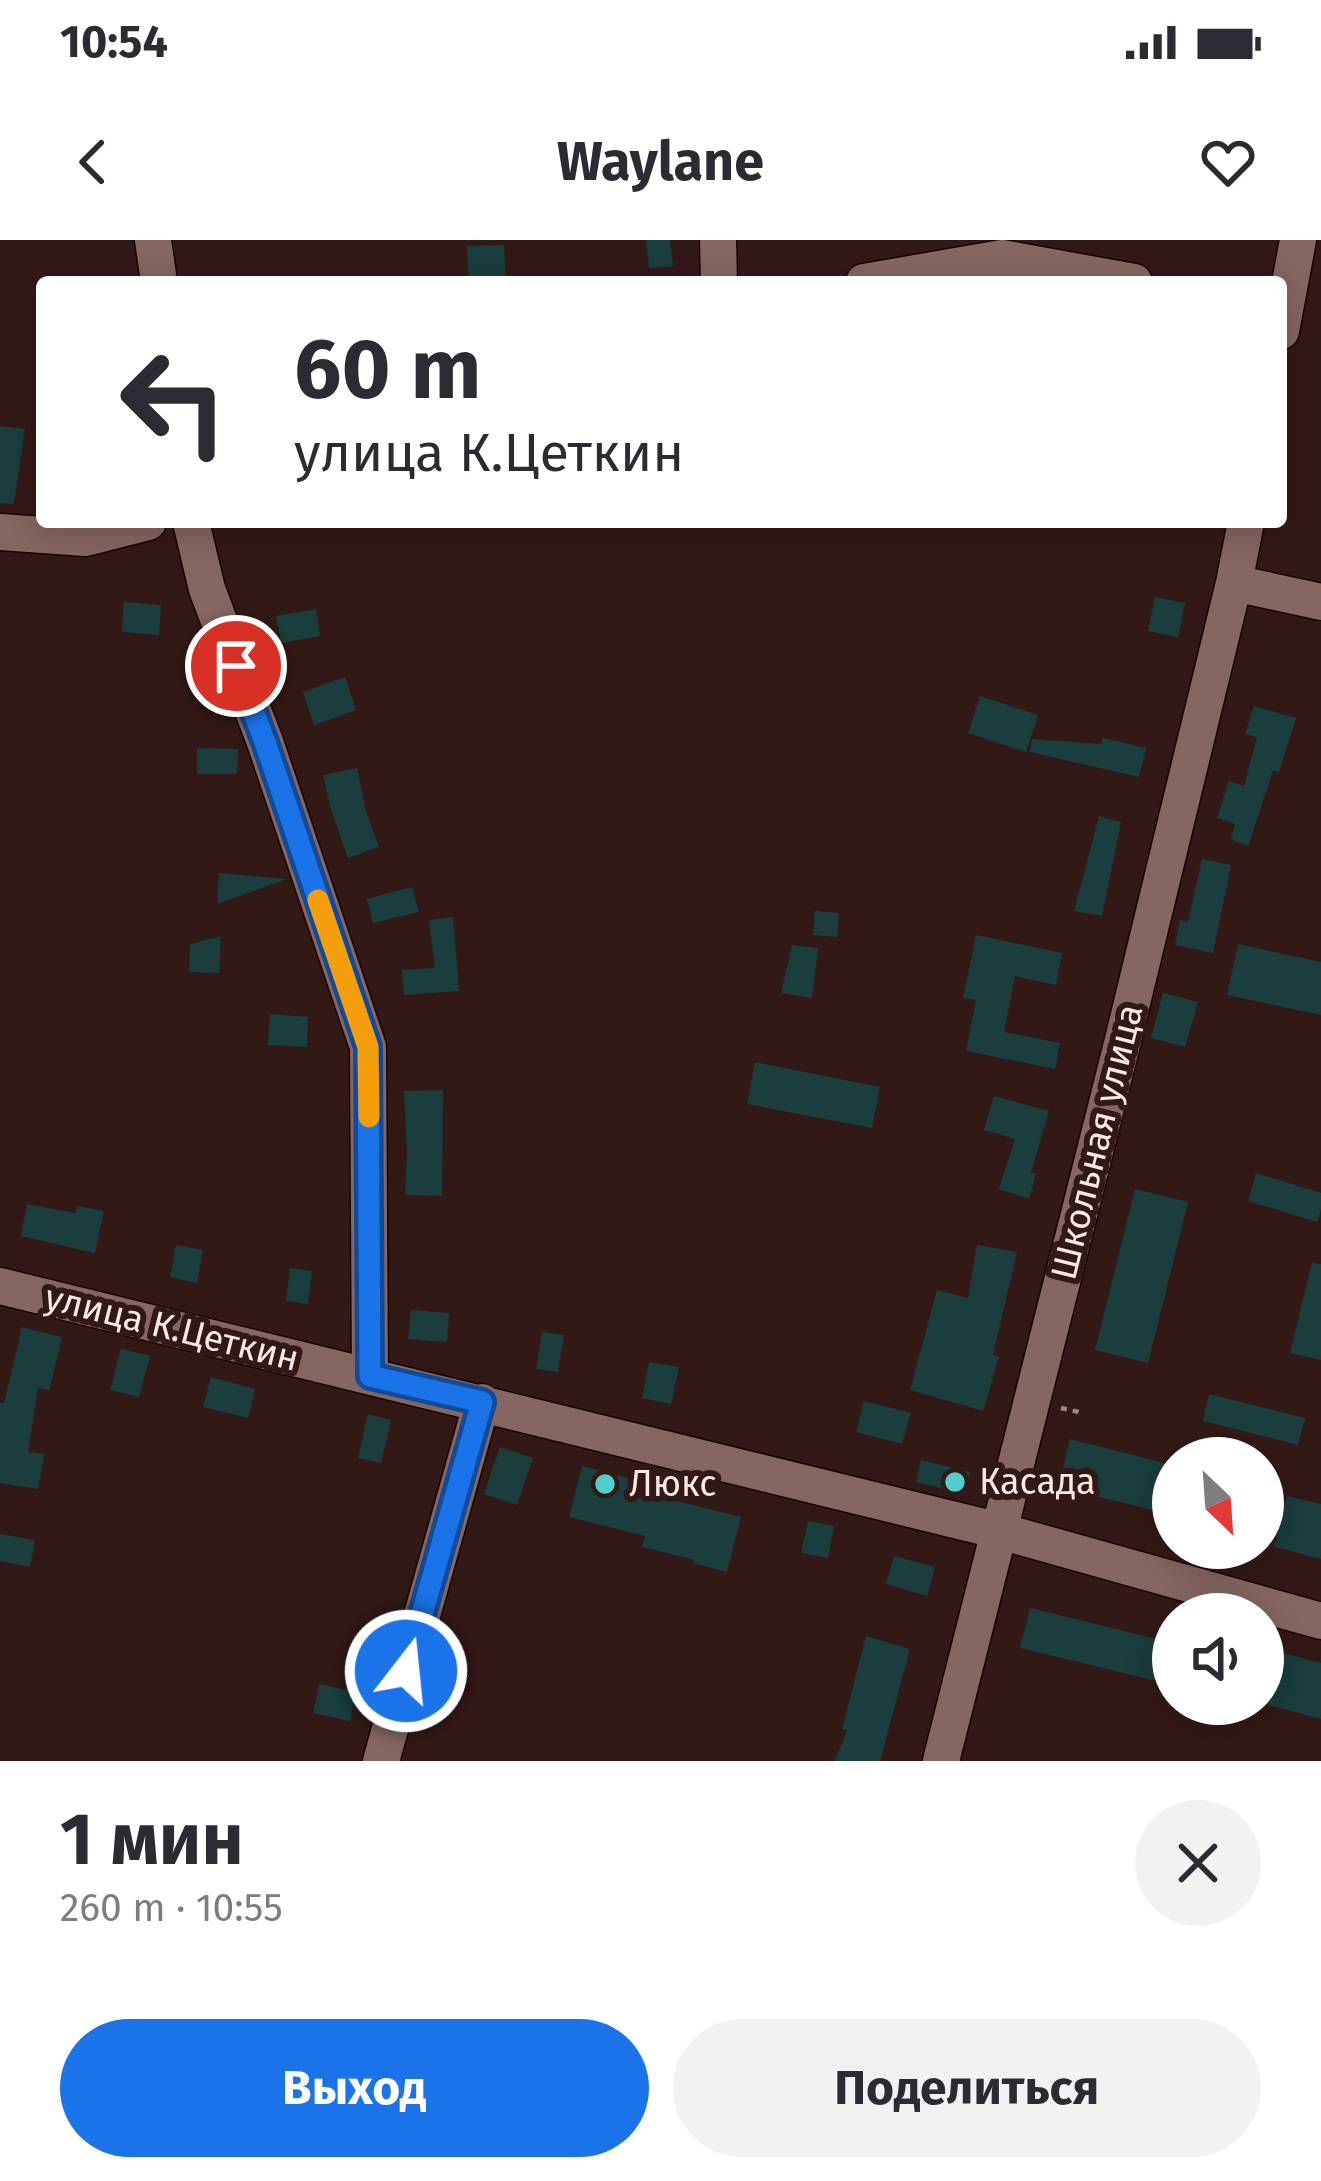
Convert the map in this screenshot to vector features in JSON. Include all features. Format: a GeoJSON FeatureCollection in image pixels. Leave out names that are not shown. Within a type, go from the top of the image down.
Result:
{"type":"FeatureCollection","features":[{"type":"Feature","properties":{"kind":"street"},"geometry":{"type":"LineString","coordinates":[[153,240],[158,276]]}},
{"type":"Feature","properties":{"kind":"street"},"geometry":{"type":"LineString","coordinates":[[718,240],[719,276]]}},
{"type":"Feature","properties":{"kind":"street"},"geometry":{"type":"LineString","coordinates":[[1287,292],[1298,240]]}},
{"type":"Feature","properties":{"kind":"street"},"geometry":{"type":"LineString","coordinates":[[898,276],[1002,258],[1101,276]]}},
{"type":"Feature","properties":{"kind":"street"},"geometry":{"type":"LineString","coordinates":[[0,532],[85,538],[124,528]]}},
{"type":"Feature","properties":{"kind":"street"},"geometry":{"type":"LineString","coordinates":[[192,528],[207,589],[265,742],[368,1047],[370,1376]]}},
{"type":"Feature","properties":{"kind":"street","name":"Школьная улица"},"geometry":{"type":"LineString","coordinates":[[941,1761],[1245,528]]}},
{"type":"Feature","properties":{"kind":"street"},"geometry":{"type":"LineString","coordinates":[[1234,583],[1321,602]]}},
{"type":"Feature","properties":{"kind":"street","name":"улица К.Цеткин"},"geometry":{"type":"LineString","coordinates":[[0,1286],[1000,1531],[1321,1621]]}},
{"type":"Feature","properties":{"kind":"street"},"geometry":{"type":"LineString","coordinates":[[381,1761],[482,1402]]}},
{"type":"Feature","properties":{"kind":"building"},"geometry":{"type":"Polygon","coordinates":[[[646,240],[670,240],[673,266],[649,268],[646,240]]]}},
{"type":"Feature","properties":{"kind":"building"},"geometry":{"type":"Polygon","coordinates":[[[504,245],[506,276],[469,276],[467,246],[504,245]]]}},
{"type":"Feature","properties":{"kind":"building"},"geometry":{"type":"Polygon","coordinates":[[[0,426],[25,429],[14,504],[0,503],[0,426]]]}},
{"type":"Feature","properties":{"kind":"building"},"geometry":{"type":"Polygon","coordinates":[[[1155,597],[1185,603],[1178,637],[1148,631],[1155,597]]]}},
{"type":"Feature","properties":{"kind":"building"},"geometry":{"type":"Polygon","coordinates":[[[124,602],[161,605],[159,635],[122,632],[124,602]]]}},
{"type":"Feature","properties":{"kind":"building"},"geometry":{"type":"Polygon","coordinates":[[[316,609],[320,636],[281,643],[276,616],[316,609]]]}},
{"type":"Feature","properties":{"kind":"building"},"geometry":{"type":"Polygon","coordinates":[[[345,677],[356,710],[314,725],[303,692],[345,677]]]}},
{"type":"Feature","properties":{"kind":"building"},"geometry":{"type":"Polygon","coordinates":[[[980,696],[1038,715],[1026,752],[968,733],[980,696]]]}},
{"type":"Feature","properties":{"kind":"building"},"geometry":{"type":"Polygon","coordinates":[[[1254,706],[1296,718],[1248,846],[1231,840],[1235,824],[1217,818],[1229,781],[1244,786],[1257,737],[1245,734],[1254,706]]]}},
{"type":"Feature","properties":{"kind":"building"},"geometry":{"type":"Polygon","coordinates":[[[1103,738],[1146,748],[1139,777],[1030,752],[1032,739],[1101,744],[1103,738]]]}},
{"type":"Feature","properties":{"kind":"building"},"geometry":{"type":"Polygon","coordinates":[[[197,748],[238,749],[237,774],[197,774],[197,748]]]}},
{"type":"Feature","properties":{"kind":"building"},"geometry":{"type":"Polygon","coordinates":[[[357,768],[379,847],[348,858],[323,775],[357,768]]]}},
{"type":"Feature","properties":{"kind":"building"},"geometry":{"type":"Polygon","coordinates":[[[1099,816],[1121,822],[1102,916],[1074,911],[1099,816]]]}},
{"type":"Feature","properties":{"kind":"building"},"geometry":{"type":"Polygon","coordinates":[[[1202,859],[1231,865],[1213,953],[1175,945],[1180,920],[1188,922],[1202,859]]]}},
{"type":"Feature","properties":{"kind":"building"},"geometry":{"type":"Polygon","coordinates":[[[219,873],[287,879],[217,904],[219,873]]]}},
{"type":"Feature","properties":{"kind":"building"},"geometry":{"type":"Polygon","coordinates":[[[412,887],[419,912],[373,923],[367,899],[412,887]]]}},
{"type":"Feature","properties":{"kind":"building"},"geometry":{"type":"Polygon","coordinates":[[[815,911],[839,913],[837,937],[813,935],[815,911]]]}},
{"type":"Feature","properties":{"kind":"building"},"geometry":{"type":"Polygon","coordinates":[[[453,917],[459,991],[404,995],[402,970],[435,968],[429,920],[453,917]]]}},
{"type":"Feature","properties":{"kind":"building"},"geometry":{"type":"Polygon","coordinates":[[[976,935],[1062,953],[1056,985],[1015,976],[1004,1032],[1060,1043],[1055,1069],[966,1051],[976,1000],[963,998],[976,935]]]}},
{"type":"Feature","properties":{"kind":"building"},"geometry":{"type":"Polygon","coordinates":[[[221,936],[219,973],[189,972],[190,944],[221,936]]]}},
{"type":"Feature","properties":{"kind":"building"},"geometry":{"type":"Polygon","coordinates":[[[1238,944],[1321,962],[1321,1015],[1227,995],[1238,944]]]}},
{"type":"Feature","properties":{"kind":"building"},"geometry":{"type":"Polygon","coordinates":[[[792,945],[818,948],[812,998],[781,993],[792,945]]]}},
{"type":"Feature","properties":{"kind":"building"},"geometry":{"type":"Polygon","coordinates":[[[1163,993],[1198,1002],[1185,1047],[1151,1038],[1163,993]]]}},
{"type":"Feature","properties":{"kind":"building"},"geometry":{"type":"Polygon","coordinates":[[[270,1014],[308,1017],[307,1047],[268,1045],[270,1014]]]}},
{"type":"Feature","properties":{"kind":"building"},"geometry":{"type":"Polygon","coordinates":[[[755,1062],[880,1087],[872,1128],[747,1104],[755,1062]]]}},
{"type":"Feature","properties":{"kind":"building"},"geometry":{"type":"Polygon","coordinates":[[[443,1090],[442,1196],[405,1195],[404,1091],[443,1090]]]}},
{"type":"Feature","properties":{"kind":"building"},"geometry":{"type":"Polygon","coordinates":[[[994,1096],[1049,1111],[1031,1172],[1036,1174],[1029,1199],[999,1189],[1015,1139],[984,1130],[994,1096]]]}},
{"type":"Feature","properties":{"kind":"building"},"geometry":{"type":"Polygon","coordinates":[[[1256,1173],[1321,1193],[1317,1222],[1248,1201],[1256,1173]]]}},
{"type":"Feature","properties":{"kind":"building"},"geometry":{"type":"Polygon","coordinates":[[[1135,1189],[1188,1202],[1148,1363],[1095,1350],[1135,1189]]]}},
{"type":"Feature","properties":{"kind":"building"},"geometry":{"type":"Polygon","coordinates":[[[27,1204],[76,1213],[77,1206],[104,1211],[95,1253],[21,1236],[27,1204]]]}},
{"type":"Feature","properties":{"kind":"building"},"geometry":{"type":"Polygon","coordinates":[[[176,1245],[203,1250],[197,1283],[170,1277],[176,1245]]]}},
{"type":"Feature","properties":{"kind":"building"},"geometry":{"type":"Polygon","coordinates":[[[977,1245],[1017,1252],[993,1355],[999,1357],[983,1411],[910,1390],[937,1290],[968,1298],[977,1245]]]}},
{"type":"Feature","properties":{"kind":"building"},"geometry":{"type":"Polygon","coordinates":[[[1312,1263],[1321,1264],[1321,1360],[1290,1353],[1312,1263]]]}},
{"type":"Feature","properties":{"kind":"building"},"geometry":{"type":"Polygon","coordinates":[[[290,1268],[312,1271],[308,1304],[286,1301],[290,1268]]]}},
{"type":"Feature","properties":{"kind":"building"},"geometry":{"type":"Polygon","coordinates":[[[411,1310],[449,1313],[447,1342],[408,1339],[411,1310]]]}},
{"type":"Feature","properties":{"kind":"building"},"geometry":{"type":"Polygon","coordinates":[[[22,1327],[62,1337],[49,1391],[38,1388],[28,1452],[44,1454],[38,1489],[0,1483],[0,1403],[4,1403],[22,1327]]]}},
{"type":"Feature","properties":{"kind":"building"},"geometry":{"type":"Polygon","coordinates":[[[542,1332],[564,1335],[558,1372],[536,1369],[542,1332]]]}},
{"type":"Feature","properties":{"kind":"building"},"geometry":{"type":"Polygon","coordinates":[[[121,1349],[150,1356],[139,1397],[110,1390],[121,1349]]]}},
{"type":"Feature","properties":{"kind":"building"},"geometry":{"type":"Polygon","coordinates":[[[649,1362],[679,1367],[671,1404],[642,1398],[649,1362]]]}},
{"type":"Feature","properties":{"kind":"building"},"geometry":{"type":"Polygon","coordinates":[[[211,1377],[255,1389],[248,1418],[203,1407],[211,1377]]]}},
{"type":"Feature","properties":{"kind":"building"},"geometry":{"type":"Polygon","coordinates":[[[1209,1394],[1305,1418],[1298,1445],[1284,1441],[1284,1437],[1203,1421],[1209,1394]]]}},
{"type":"Feature","properties":{"kind":"building"},"geometry":{"type":"Polygon","coordinates":[[[864,1401],[911,1413],[902,1444],[856,1432],[864,1401]]]}},
{"type":"Feature","properties":{"kind":"building"},"geometry":{"type":"Polygon","coordinates":[[[368,1414],[391,1420],[381,1463],[358,1458],[368,1414]]]}},
{"type":"Feature","properties":{"kind":"building"},"geometry":{"type":"Polygon","coordinates":[[[1070,1439],[1152,1460],[1152,1510],[1058,1487],[1070,1439]]]}},
{"type":"Feature","properties":{"kind":"building"},"geometry":{"type":"Polygon","coordinates":[[[500,1447],[533,1458],[517,1505],[484,1494],[500,1447]]]}},
{"type":"Feature","properties":{"kind":"building"},"geometry":{"type":"Polygon","coordinates":[[[921,1460],[970,1472],[965,1494],[916,1482],[921,1460]]]}},
{"type":"Feature","properties":{"kind":"building"},"geometry":{"type":"Polygon","coordinates":[[[582,1466],[675,1490],[673,1500],[741,1517],[727,1572],[642,1547],[645,1536],[569,1517],[582,1466]]]}},
{"type":"Feature","properties":{"kind":"building"},"geometry":{"type":"Polygon","coordinates":[[[1287,1496],[1321,1504],[1321,1559],[1284,1550],[1287,1496]]]}},
{"type":"Feature","properties":{"kind":"building"},"geometry":{"type":"Polygon","coordinates":[[[808,1521],[834,1526],[828,1558],[801,1553],[808,1521]]]}},
{"type":"Feature","properties":{"kind":"building"},"geometry":{"type":"Polygon","coordinates":[[[0,1534],[35,1540],[30,1567],[0,1561],[0,1534]]]}},
{"type":"Feature","properties":{"kind":"building"},"geometry":{"type":"Polygon","coordinates":[[[894,1556],[935,1567],[927,1596],[886,1584],[894,1556]]]}},
{"type":"Feature","properties":{"kind":"building"},"geometry":{"type":"Polygon","coordinates":[[[1030,1608],[1152,1638],[1152,1680],[1020,1648],[1030,1608]]]}},
{"type":"Feature","properties":{"kind":"building"},"geometry":{"type":"Polygon","coordinates":[[[866,1636],[910,1649],[880,1761],[835,1761],[847,1730],[842,1729],[866,1636]]]}},
{"type":"Feature","properties":{"kind":"building"},"geometry":{"type":"Polygon","coordinates":[[[1284,1653],[1321,1663],[1321,1719],[1284,1709],[1284,1653]]]}},
{"type":"Feature","properties":{"kind":"building"},"geometry":{"type":"Polygon","coordinates":[[[434,1657],[468,1664],[460,1701],[424,1693],[434,1657]]]}},
{"type":"Feature","properties":{"kind":"building"},"geometry":{"type":"Polygon","coordinates":[[[319,1684],[356,1692],[350,1721],[313,1713],[319,1684]]]}},
{"type":"Feature","properties":{"kind":"slow traffic"},"geometry":{"type":"LineString","coordinates":[[318,900],[368,1047],[369,1117]]}},
{"type":"Feature","properties":{"kind":"place","name":"Касада"},"geometry":{"type":"Point","coordinates":[955,1482]}},
{"type":"Feature","properties":{"kind":"place","name":"Люкс"},"geometry":{"type":"Point","coordinates":[605,1484]}},
{"type":"Feature","properties":{"kind":"route"},"geometry":{"type":"LineString","coordinates":[[236,666],[368,1047],[370,1376],[482,1402],[406,1671]]}}]}
